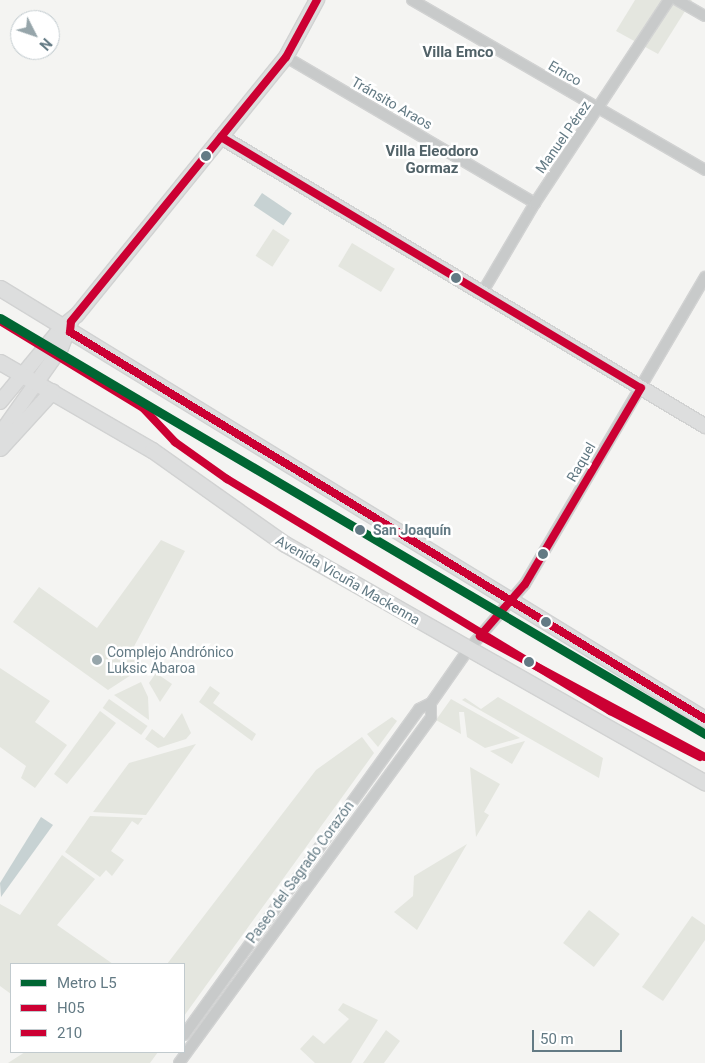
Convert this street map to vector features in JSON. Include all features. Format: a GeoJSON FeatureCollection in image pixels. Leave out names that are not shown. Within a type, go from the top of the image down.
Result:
{"type":"FeatureCollection","features":[{"type":"Feature","properties":{"kind":"main road"},"geometry":{"type":"LineString","coordinates":[[0,288],[68,327],[180,397],[264,453],[514,601],[705,719]]}},
{"type":"Feature","properties":{"kind":"main road","name":"Avenida Vicuña Mackenna"},"geometry":{"type":"LineString","coordinates":[[0,362],[152,450],[271,536],[468,650],[567,702],[705,783]]}},
{"type":"Feature","properties":{"kind":"main road"},"geometry":{"type":"LineString","coordinates":[[0,448],[52,391]]}},
{"type":"Feature","properties":{"kind":"street"},"geometry":{"type":"LineString","coordinates":[[2,395],[68,327],[286,57],[317,0]]}},
{"type":"Feature","properties":{"kind":"street","name":"Emco"},"geometry":{"type":"LineString","coordinates":[[412,0],[705,170]]}},
{"type":"Feature","properties":{"kind":"street","name":"Manuel Pérez"},"geometry":{"type":"LineString","coordinates":[[482,293],[535,203],[670,0]]}},
{"type":"Feature","properties":{"kind":"street"},"geometry":{"type":"LineString","coordinates":[[677,0],[705,16]]}},
{"type":"Feature","properties":{"kind":"street","name":"Tránsito Araos"},"geometry":{"type":"LineString","coordinates":[[286,57],[535,203]]}},
{"type":"Feature","properties":{"kind":"street"},"geometry":{"type":"LineString","coordinates":[[221,137],[705,426]]}},
{"type":"Feature","properties":{"kind":"street","name":"Raquel"},"geometry":{"type":"LineString","coordinates":[[468,650],[514,601],[705,277]]}},
{"type":"Feature","properties":{"kind":"street"},"geometry":{"type":"LineString","coordinates":[[0,434],[38,383],[68,327]]}},
{"type":"Feature","properties":{"kind":"street","name":"Paseo del Sagrado Corazón"},"geometry":{"type":"LineString","coordinates":[[185,1034],[419,709],[431,703],[468,650]]}},
{"type":"Feature","properties":{"kind":"street","name":"Paseo del Sagrado Corazón"},"geometry":{"type":"LineString","coordinates":[[185,1052],[430,716],[431,703]]}},
{"type":"Feature","properties":{"kind":"shaded area"},"geometry":{"type":"Polygon","coordinates":[[[635,0],[692,0],[658,54],[616,31],[635,0]]]}},
{"type":"Feature","properties":{"kind":"shaded area"},"geometry":{"type":"Polygon","coordinates":[[[262,193],[292,213],[283,226],[254,205],[262,193]]]}},
{"type":"Feature","properties":{"kind":"shaded area"},"geometry":{"type":"Polygon","coordinates":[[[273,229],[290,240],[272,267],[256,256],[273,229]]]}},
{"type":"Feature","properties":{"kind":"shaded area"},"geometry":{"type":"Polygon","coordinates":[[[352,243],[395,269],[381,292],[338,266],[352,243]]]}},
{"type":"Feature","properties":{"kind":"shaded area"},"geometry":{"type":"Polygon","coordinates":[[[161,540],[185,551],[130,654],[145,666],[108,690],[13,622],[39,587],[97,628],[161,540]]]}},
{"type":"Feature","properties":{"kind":"shaded area"},"geometry":{"type":"Polygon","coordinates":[[[0,668],[50,701],[35,722],[67,745],[35,788],[21,778],[26,766],[0,747],[0,668]]]}},
{"type":"Feature","properties":{"kind":"shaded area"},"geometry":{"type":"Polygon","coordinates":[[[156,673],[172,684],[160,702],[149,683],[156,673]]]}},
{"type":"Feature","properties":{"kind":"shaded area"},"geometry":{"type":"Polygon","coordinates":[[[141,682],[148,697],[149,720],[114,695],[141,682]]]}},
{"type":"Feature","properties":{"kind":"shaded area"},"geometry":{"type":"Polygon","coordinates":[[[210,686],[220,693],[213,703],[256,734],[252,741],[199,702],[210,686]]]}},
{"type":"Feature","properties":{"kind":"shaded area"},"geometry":{"type":"Polygon","coordinates":[[[498,697],[603,758],[599,778],[462,700],[465,698],[481,709],[498,697]]]}},
{"type":"Feature","properties":{"kind":"shaded area"},"geometry":{"type":"Polygon","coordinates":[[[109,699],[148,726],[141,735],[103,708],[109,699]]]}},
{"type":"Feature","properties":{"kind":"shaded area"},"geometry":{"type":"Polygon","coordinates":[[[451,699],[520,738],[485,748],[467,737],[464,712],[459,712],[461,734],[436,720],[451,699]]]}},
{"type":"Feature","properties":{"kind":"shaded area"},"geometry":{"type":"Polygon","coordinates":[[[100,711],[116,723],[67,784],[54,774],[100,711]]]}},
{"type":"Feature","properties":{"kind":"shaded area"},"geometry":{"type":"Polygon","coordinates":[[[182,713],[191,733],[186,739],[158,748],[145,739],[152,729],[164,738],[182,713]]]}},
{"type":"Feature","properties":{"kind":"shaded area"},"geometry":{"type":"Polygon","coordinates":[[[392,717],[397,721],[378,747],[367,734],[392,717]]]}},
{"type":"Feature","properties":{"kind":"shaded area"},"geometry":{"type":"Polygon","coordinates":[[[362,737],[374,753],[185,1015],[185,963],[168,963],[316,770],[362,737]]]}},
{"type":"Feature","properties":{"kind":"shaded area"},"geometry":{"type":"Polygon","coordinates":[[[525,741],[512,764],[490,751],[525,741]]]}},
{"type":"Feature","properties":{"kind":"shaded area"},"geometry":{"type":"Polygon","coordinates":[[[196,744],[146,815],[93,812],[129,763],[196,744]]]}},
{"type":"Feature","properties":{"kind":"shaded area"},"geometry":{"type":"Polygon","coordinates":[[[470,767],[500,784],[484,812],[489,815],[476,837],[470,767]]]}},
{"type":"Feature","properties":{"kind":"shaded area"},"geometry":{"type":"Polygon","coordinates":[[[90,816],[143,818],[138,825],[132,821],[111,851],[124,860],[112,876],[106,870],[100,877],[65,852],[90,816]]]}},
{"type":"Feature","properties":{"kind":"shaded area"},"geometry":{"type":"Polygon","coordinates":[[[41,817],[53,825],[1,897],[0,883],[41,817]]]}},
{"type":"Feature","properties":{"kind":"shaded area"},"geometry":{"type":"Polygon","coordinates":[[[467,844],[417,930],[394,912],[413,896],[414,876],[467,844]]]}},
{"type":"Feature","properties":{"kind":"shaded area"},"geometry":{"type":"Polygon","coordinates":[[[62,855],[95,879],[57,925],[112,963],[10,963],[10,993],[0,986],[0,904],[20,915],[62,855]]]}},
{"type":"Feature","properties":{"kind":"shaded area"},"geometry":{"type":"Polygon","coordinates":[[[589,910],[620,934],[594,967],[563,943],[589,910]]]}},
{"type":"Feature","properties":{"kind":"shaded area"},"geometry":{"type":"Polygon","coordinates":[[[692,916],[705,925],[705,940],[663,1001],[642,987],[692,916]]]}},
{"type":"Feature","properties":{"kind":"shaded area"},"geometry":{"type":"Polygon","coordinates":[[[343,1003],[378,1020],[351,1063],[315,1063],[300,1049],[313,1035],[324,1044],[349,1019],[338,1010],[343,1003]]]}},
{"type":"Feature","properties":{"kind":"shaded area"},"geometry":{"type":"Polygon","coordinates":[[[386,1030],[400,1041],[384,1063],[363,1063],[386,1030]]]}},
{"type":"Feature","properties":{"kind":"shaded area"},"geometry":{"type":"Polygon","coordinates":[[[23,1053],[157,1053],[150,1063],[8,1063],[23,1053]]]}},
{"type":"Feature","properties":{"kind":"metro line","name":"L5"},"geometry":{"type":"LineString","coordinates":[[0,318],[705,734]]}},
{"type":"Feature","properties":{"kind":"transit line","name":"H05"},"geometry":{"type":"LineString","coordinates":[[317,0],[286,57],[71,322],[70,332],[705,719]]}},
{"type":"Feature","properties":{"kind":"transit line","name":"H05"},"geometry":{"type":"LineString","coordinates":[[221,137],[641,388],[525,584],[480,636],[705,757]]}},
{"type":"Feature","properties":{"kind":"transit line","name":"210"},"geometry":{"type":"LineString","coordinates":[[0,321],[143,408],[175,442],[227,479],[610,711],[700,757]]}},
{"type":"Feature","properties":{"kind":"place","name":"San Joaquín"},"geometry":{"type":"Point","coordinates":[360,530]}},
{"type":"Feature","properties":{"kind":"place","name":"Complejo Andrónico Luksic Abaroa"},"geometry":{"type":"Point","coordinates":[97,660]}},
{"type":"Feature","properties":{"kind":"district","name":"Villa Emco"},"geometry":{"type":"Point","coordinates":[458,53]}},
{"type":"Feature","properties":{"kind":"district","name":"Villa Eleodoro Gormaz"},"geometry":{"type":"Point","coordinates":[432,160]}}]}
